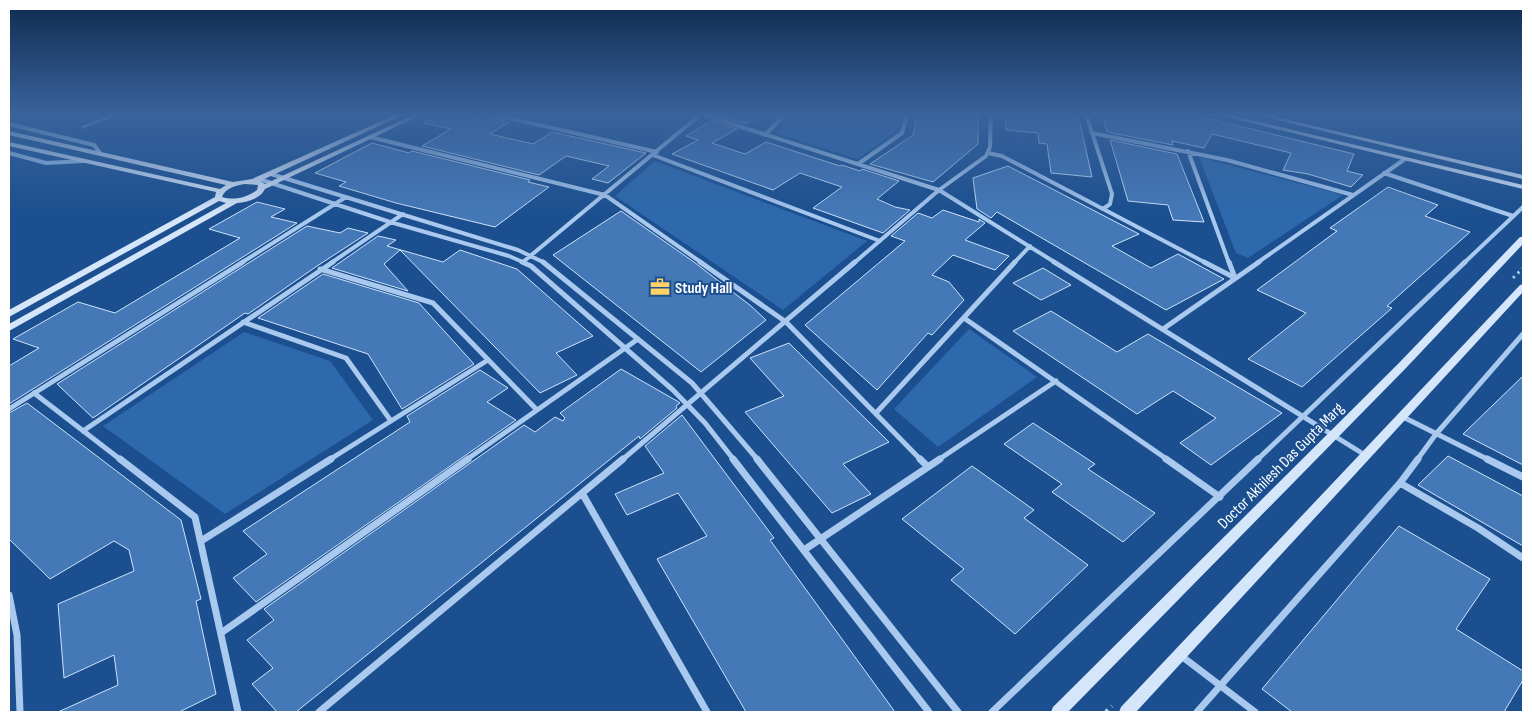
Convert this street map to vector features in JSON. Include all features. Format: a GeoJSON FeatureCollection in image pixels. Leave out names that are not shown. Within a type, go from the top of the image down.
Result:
{"type":"FeatureCollection","features":[{"type":"Feature","properties":{"kind":"street"},"geometry":{"type":"LineString","coordinates":[[24,148],[219,195],[235,201]]}},
{"type":"Feature","properties":{"kind":"street"},"geometry":{"type":"LineString","coordinates":[[76,148],[233,184],[256,180],[329,148]]}},
{"type":"Feature","properties":{"kind":"street"},"geometry":{"type":"LineString","coordinates":[[96,148],[100,153]]}},
{"type":"Feature","properties":{"kind":"street"},"geometry":{"type":"LineString","coordinates":[[9,328],[235,201],[256,195],[262,188],[347,148]]}},
{"type":"Feature","properties":{"kind":"street"},"geometry":{"type":"LineString","coordinates":[[413,148],[605,195],[786,322],[928,466]]}},
{"type":"Feature","properties":{"kind":"street"},"geometry":{"type":"LineString","coordinates":[[633,148],[655,153],[880,241]]}},
{"type":"Feature","properties":{"kind":"street"},"geometry":{"type":"LineString","coordinates":[[523,262],[661,148]]}},
{"type":"Feature","properties":{"kind":"street"},"geometry":{"type":"LineString","coordinates":[[806,148],[940,190],[1365,455]]}},
{"type":"Feature","properties":{"kind":"street"},"geometry":{"type":"LineString","coordinates":[[858,164],[881,148]]}},
{"type":"Feature","properties":{"kind":"street"},"geometry":{"type":"LineString","coordinates":[[319,712],[688,405],[940,190],[986,156],[990,148]]}},
{"type":"Feature","properties":{"kind":"street"},"geometry":{"type":"LineString","coordinates":[[1097,148],[1112,194],[1110,204],[1103,209]]}},
{"type":"Feature","properties":{"kind":"street"},"geometry":{"type":"LineString","coordinates":[[1166,148],[1228,160],[1353,195]]}},
{"type":"Feature","properties":{"kind":"street"},"geometry":{"type":"LineString","coordinates":[[1358,148],[1523,187]]}},
{"type":"Feature","properties":{"kind":"street"},"geometry":{"type":"LineString","coordinates":[[1398,148],[1523,177]]}},
{"type":"Feature","properties":{"kind":"street"},"geometry":{"type":"LineString","coordinates":[[988,152],[1002,156],[1235,278]]}},
{"type":"Feature","properties":{"kind":"street"},"geometry":{"type":"LineString","coordinates":[[1188,152],[1235,278]]}},
{"type":"Feature","properties":{"kind":"street"},"geometry":{"type":"LineString","coordinates":[[9,154],[46,163],[84,162]]}},
{"type":"Feature","properties":{"kind":"street"},"geometry":{"type":"LineString","coordinates":[[1163,329],[1405,159]]}},
{"type":"Feature","properties":{"kind":"street"},"geometry":{"type":"LineString","coordinates":[[1384,173],[1513,216]]}},
{"type":"Feature","properties":{"kind":"street"},"geometry":{"type":"LineString","coordinates":[[271,174],[518,250],[542,261],[692,383],[756,457],[958,712]]}},
{"type":"Feature","properties":{"kind":"street"},"geometry":{"type":"LineString","coordinates":[[256,180],[272,183],[390,222],[509,256],[531,266],[625,348],[705,422],[929,712]]}},
{"type":"Feature","properties":{"kind":"street"},"geometry":{"type":"LineString","coordinates":[[256,180],[262,184],[262,188]]}},
{"type":"Feature","properties":{"kind":"street"},"geometry":{"type":"LineString","coordinates":[[9,314],[219,195],[233,184]]}},
{"type":"Feature","properties":{"kind":"street"},"geometry":{"type":"LineString","coordinates":[[9,409],[346,197]]}},
{"type":"Feature","properties":{"kind":"street"},"geometry":{"type":"LineString","coordinates":[[992,712],[1523,207]]}},
{"type":"Feature","properties":{"kind":"street"},"geometry":{"type":"LineString","coordinates":[[83,431],[403,214]]}},
{"type":"Feature","properties":{"kind":"street","name":"Doctor Akhilesh Das Gupta Marg"},"geometry":{"type":"LineString","coordinates":[[1058,712],[1333,435],[1523,239]]}},
{"type":"Feature","properties":{"kind":"street"},"geometry":{"type":"LineString","coordinates":[[876,413],[1030,246]]}},
{"type":"Feature","properties":{"kind":"street"},"geometry":{"type":"LineString","coordinates":[[320,269],[433,303],[536,410]]}},
{"type":"Feature","properties":{"kind":"street"},"geometry":{"type":"LineString","coordinates":[[1126,712],[1523,287]]}},
{"type":"Feature","properties":{"kind":"street"},"geometry":{"type":"LineString","coordinates":[[964,318],[1220,497]]}},
{"type":"Feature","properties":{"kind":"street"},"geometry":{"type":"LineString","coordinates":[[243,322],[346,358],[391,421]]}},
{"type":"Feature","properties":{"kind":"street"},"geometry":{"type":"LineString","coordinates":[[1197,712],[1400,483],[1436,434],[1523,334]]}},
{"type":"Feature","properties":{"kind":"street"},"geometry":{"type":"LineString","coordinates":[[221,633],[638,339]]}},
{"type":"Feature","properties":{"kind":"street"},"geometry":{"type":"LineString","coordinates":[[201,541],[488,360]]}},
{"type":"Feature","properties":{"kind":"street"},"geometry":{"type":"LineString","coordinates":[[804,550],[1056,381]]}},
{"type":"Feature","properties":{"kind":"street"},"geometry":{"type":"LineString","coordinates":[[34,393],[195,518],[238,712]]}},
{"type":"Feature","properties":{"kind":"street"},"geometry":{"type":"LineString","coordinates":[[1401,416],[1523,478]]}},
{"type":"Feature","properties":{"kind":"street"},"geometry":{"type":"LineString","coordinates":[[1400,483],[1478,528],[1523,558]]}},
{"type":"Feature","properties":{"kind":"street"},"geometry":{"type":"LineString","coordinates":[[582,493],[707,712]]}},
{"type":"Feature","properties":{"kind":"street"},"geometry":{"type":"LineString","coordinates":[[9,594],[18,635],[20,712]]}},
{"type":"Feature","properties":{"kind":"street"},"geometry":{"type":"LineString","coordinates":[[1180,654],[1255,712]]}},
{"type":"Feature","properties":{"kind":"shaded area"},"geometry":{"type":"Polygon","coordinates":[[[822,148],[873,148],[857,159],[822,148]]]}},
{"type":"Feature","properties":{"kind":"shaded area"},"geometry":{"type":"Polygon","coordinates":[[[1199,157],[1343,195],[1248,258],[1236,253],[1199,157]]]}},
{"type":"Feature","properties":{"kind":"shaded area"},"geometry":{"type":"Polygon","coordinates":[[[655,161],[867,241],[783,310],[615,196],[655,161]]]}},
{"type":"Feature","properties":{"kind":"shaded area"},"geometry":{"type":"Polygon","coordinates":[[[969,329],[1037,377],[938,447],[894,409],[969,329]]]}},
{"type":"Feature","properties":{"kind":"shaded area"},"geometry":{"type":"Polygon","coordinates":[[[244,332],[330,361],[373,420],[225,514],[103,426],[244,332]]]}},
{"type":"Feature","properties":{"kind":"building"},"geometry":{"type":"Polygon","coordinates":[[[363,148],[389,148],[409,153],[412,151],[530,180],[528,182],[549,187],[495,227],[396,203],[339,186],[346,182],[315,173],[363,148]]]}},
{"type":"Feature","properties":{"kind":"building"},"geometry":{"type":"Polygon","coordinates":[[[429,148],[622,148],[646,153],[608,183],[592,179],[609,166],[566,156],[539,175],[429,148]]]}},
{"type":"Feature","properties":{"kind":"building"},"geometry":{"type":"Polygon","coordinates":[[[684,148],[726,148],[745,154],[756,148],[783,148],[840,166],[860,171],[862,169],[899,181],[877,199],[895,207],[910,210],[883,233],[813,208],[842,187],[800,173],[773,190],[672,154],[684,148]]]}},
{"type":"Feature","properties":{"kind":"building"},"geometry":{"type":"Polygon","coordinates":[[[894,148],[974,148],[933,182],[870,164],[894,148]]]}},
{"type":"Feature","properties":{"kind":"building"},"geometry":{"type":"Polygon","coordinates":[[[1048,148],[1085,148],[1092,177],[1051,173],[1048,148]]]}},
{"type":"Feature","properties":{"kind":"building"},"geometry":{"type":"Polygon","coordinates":[[[1112,148],[1147,148],[1177,154],[1204,222],[1173,220],[1168,205],[1128,201],[1112,148]]]}},
{"type":"Feature","properties":{"kind":"building"},"geometry":{"type":"Polygon","coordinates":[[[1269,148],[1328,148],[1354,154],[1347,171],[1363,175],[1351,187],[1308,174],[1283,170],[1291,153],[1269,148]]]}},
{"type":"Feature","properties":{"kind":"building"},"geometry":{"type":"Polygon","coordinates":[[[1008,166],[1139,234],[1112,246],[1151,268],[1178,254],[1224,279],[1166,310],[997,212],[991,218],[977,209],[973,178],[1008,166]]]}},
{"type":"Feature","properties":{"kind":"building"},"geometry":{"type":"Polygon","coordinates":[[[1388,187],[1438,205],[1425,216],[1470,232],[1387,306],[1392,308],[1302,387],[1248,359],[1306,313],[1257,290],[1337,231],[1330,228],[1388,187]]]}},
{"type":"Feature","properties":{"kind":"building"},"geometry":{"type":"Polygon","coordinates":[[[257,202],[285,209],[271,217],[297,223],[9,404],[9,366],[39,348],[13,339],[78,302],[115,313],[240,238],[209,229],[257,202]]]}},
{"type":"Feature","properties":{"kind":"building"},"geometry":{"type":"Polygon","coordinates":[[[943,210],[979,222],[979,219],[985,223],[965,240],[1009,256],[995,270],[953,255],[932,275],[949,282],[964,300],[932,335],[928,333],[877,390],[805,325],[905,241],[891,236],[918,213],[932,218],[943,210]]]}},
{"type":"Feature","properties":{"kind":"building","name":"Study Hall"},"geometry":{"type":"Polygon","coordinates":[[[621,211],[694,262],[766,320],[701,372],[553,255],[621,211]]]}},
{"type":"Feature","properties":{"kind":"building"},"geometry":{"type":"Polygon","coordinates":[[[307,226],[340,233],[348,228],[368,233],[248,314],[245,313],[93,418],[57,384],[307,226]]]}},
{"type":"Feature","properties":{"kind":"building"},"geometry":{"type":"Polygon","coordinates":[[[378,236],[396,240],[387,246],[443,262],[460,250],[517,269],[593,336],[556,353],[577,375],[540,393],[400,250],[384,264],[408,291],[332,268],[378,236]]]}},
{"type":"Feature","properties":{"kind":"building"},"geometry":{"type":"Polygon","coordinates":[[[1043,268],[1071,285],[1041,300],[1013,283],[1043,268]]]}},
{"type":"Feature","properties":{"kind":"building"},"geometry":{"type":"Polygon","coordinates":[[[323,274],[419,303],[474,364],[402,409],[368,354],[258,318],[323,274]]]}},
{"type":"Feature","properties":{"kind":"building"},"geometry":{"type":"Polygon","coordinates":[[[1051,311],[1117,352],[1148,334],[1282,413],[1211,465],[1180,443],[1216,418],[1173,391],[1137,414],[1013,331],[1051,311]]]}},
{"type":"Feature","properties":{"kind":"building"},"geometry":{"type":"Polygon","coordinates":[[[789,343],[889,442],[843,464],[871,494],[832,513],[745,412],[784,396],[750,358],[789,343]]]}},
{"type":"Feature","properties":{"kind":"building"},"geometry":{"type":"Polygon","coordinates":[[[621,369],[680,403],[676,406],[677,408],[640,439],[639,436],[296,712],[277,712],[252,684],[273,668],[247,640],[274,620],[264,609],[524,425],[535,432],[555,417],[563,421],[565,418],[560,413],[621,369]]]}},
{"type":"Feature","properties":{"kind":"building"},"geometry":{"type":"Polygon","coordinates":[[[480,370],[508,388],[487,402],[516,420],[256,602],[233,578],[267,554],[243,531],[410,422],[407,416],[480,370]]]}},
{"type":"Feature","properties":{"kind":"building"},"geometry":{"type":"Polygon","coordinates":[[[1523,376],[1523,465],[1463,434],[1523,376]]]}},
{"type":"Feature","properties":{"kind":"building"},"geometry":{"type":"Polygon","coordinates":[[[27,403],[181,520],[201,599],[196,601],[216,694],[179,712],[58,712],[118,685],[114,655],[64,678],[58,604],[134,571],[129,550],[114,541],[50,579],[9,539],[9,413],[27,403]]]}},
{"type":"Feature","properties":{"kind":"building"},"geometry":{"type":"Polygon","coordinates":[[[682,415],[774,538],[770,540],[895,712],[746,712],[657,559],[707,536],[678,493],[627,515],[615,494],[664,473],[645,446],[682,415]]]}},
{"type":"Feature","properties":{"kind":"building"},"geometry":{"type":"Polygon","coordinates":[[[1033,423],[1095,464],[1088,469],[1155,513],[1123,542],[1052,492],[1062,484],[1004,444],[1033,423]]]}},
{"type":"Feature","properties":{"kind":"building"},"geometry":{"type":"Polygon","coordinates":[[[1448,456],[1523,496],[1523,546],[1418,485],[1448,456]]]}},
{"type":"Feature","properties":{"kind":"building"},"geometry":{"type":"Polygon","coordinates":[[[972,466],[1034,510],[1024,518],[1088,565],[1015,634],[951,580],[964,569],[902,519],[972,466]]]}},
{"type":"Feature","properties":{"kind":"building"},"geometry":{"type":"Polygon","coordinates":[[[1399,526],[1490,579],[1456,629],[1523,671],[1523,680],[1504,712],[1292,712],[1262,689],[1399,526]]]}},
{"type":"Feature","properties":{"kind":"place","name":"Study Hall"},"geometry":{"type":"Point","coordinates":[660,287]}}]}
